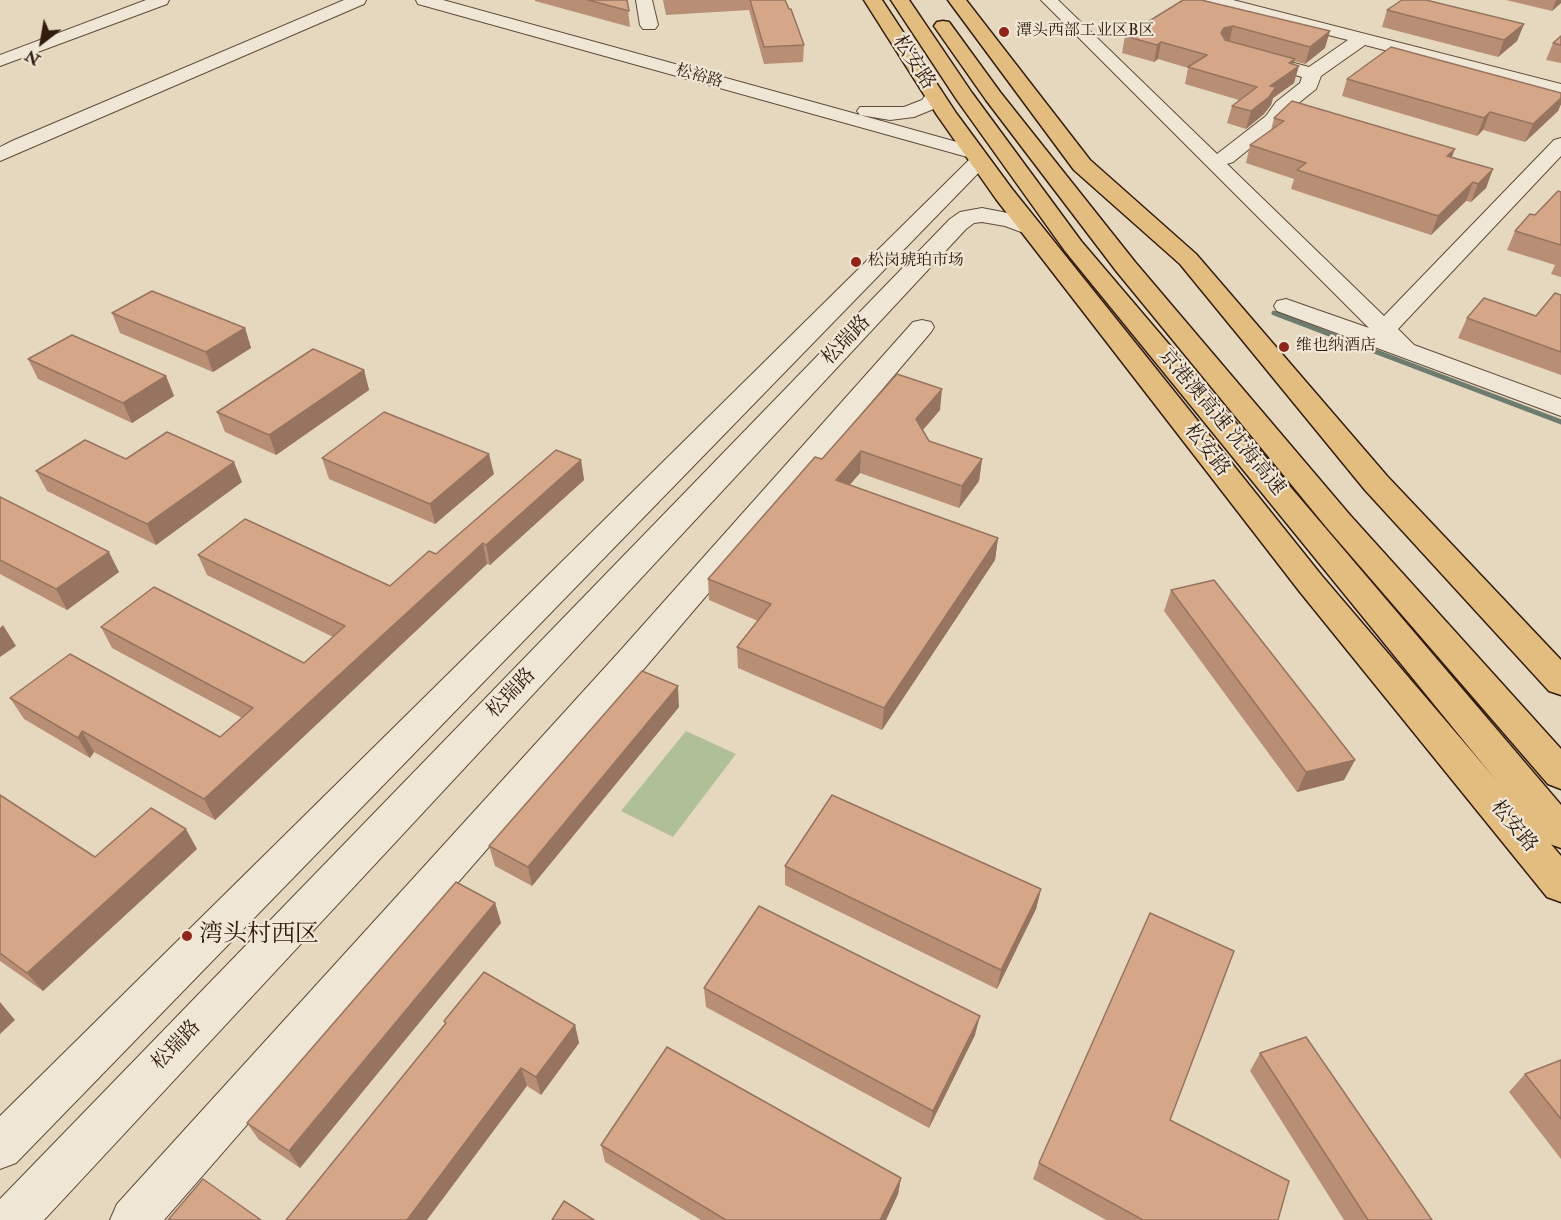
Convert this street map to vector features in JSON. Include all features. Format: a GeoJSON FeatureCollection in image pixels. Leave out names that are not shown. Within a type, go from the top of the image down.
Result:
{"type":"FeatureCollection","features":[{"type":"Feature","properties":{"kind":"main road","name":"松安路"},"geometry":{"type":"LineString","coordinates":[[873,0],[977,157],[1032,229],[1311,584],[1561,885]]}},
{"type":"Feature","properties":{"kind":"main road","name":"京港澳高速 沈海高速"},"geometry":{"type":"LineString","coordinates":[[900,0],[964,96],[1073,246],[1561,832]]}},
{"type":"Feature","properties":{"kind":"main road","name":"京港澳高速 沈海高速"},"geometry":{"type":"LineString","coordinates":[[925,0],[993,96],[1133,276],[1338,521],[1561,774]]}},
{"type":"Feature","properties":{"kind":"main road"},"geometry":{"type":"LineString","coordinates":[[957,0],[1082,165],[1188,259],[1376,483],[1561,682]]}},
{"type":"Feature","properties":{"kind":"street"},"geometry":{"type":"LineString","coordinates":[[0,61],[161,0]]}},
{"type":"Feature","properties":{"kind":"street"},"geometry":{"type":"LineString","coordinates":[[0,155],[358,0]]}},
{"type":"Feature","properties":{"kind":"street","name":"松裕路"},"geometry":{"type":"LineString","coordinates":[[424,0],[977,157]]}},
{"type":"Feature","properties":{"kind":"street","name":"松裕路"},"geometry":{"type":"LineString","coordinates":[[465,0],[870,112],[907,113],[924,107],[935,96]]}},
{"type":"Feature","properties":{"kind":"street"},"geometry":{"type":"LineString","coordinates":[[644,0],[649,25]]}},
{"type":"Feature","properties":{"kind":"street"},"geometry":{"type":"LineString","coordinates":[[1049,0],[1405,350]]}},
{"type":"Feature","properties":{"kind":"street"},"geometry":{"type":"LineString","coordinates":[[1213,0],[1561,90]]}},
{"type":"Feature","properties":{"kind":"street"},"geometry":{"type":"LineString","coordinates":[[1212,160],[1226,158],[1274,120],[1283,106],[1309,85],[1312,74],[1363,38]]}},
{"type":"Feature","properties":{"kind":"street"},"geometry":{"type":"LineString","coordinates":[[1238,52],[1312,74]]}},
{"type":"Feature","properties":{"kind":"street"},"geometry":{"type":"LineString","coordinates":[[1383,328],[1394,320],[1561,144]]}},
{"type":"Feature","properties":{"kind":"street","name":"松瑞路"},"geometry":{"type":"LineString","coordinates":[[0,1147],[977,157]]}},
{"type":"Feature","properties":{"kind":"street","name":"松瑞路"},"geometry":{"type":"LineString","coordinates":[[12,1220],[958,224],[968,217],[982,215],[1010,220],[1032,229]]}},
{"type":"Feature","properties":{"kind":"street"},"geometry":{"type":"LineString","coordinates":[[1286,306],[1561,408]]}},
{"type":"Feature","properties":{"kind":"street"},"geometry":{"type":"LineString","coordinates":[[133,1220],[631,661],[922,327]]}},
{"type":"Feature","properties":{"kind":"green space"},"geometry":{"type":"Polygon","coordinates":[[[686,731],[736,754],[673,837],[621,811],[686,731]]]}},
{"type":"Feature","properties":{"kind":"building"},"geometry":{"type":"Polygon","coordinates":[[[588,0],[627,0],[629,11],[588,0]]]}},
{"type":"Feature","properties":{"kind":"building"},"geometry":{"type":"Polygon","coordinates":[[[750,0],[785,0],[791,9],[804,45],[764,47],[750,0]]]}},
{"type":"Feature","properties":{"kind":"building"},"geometry":{"type":"Polygon","coordinates":[[[1183,0],[1201,0],[1330,31],[1310,47],[1233,26],[1224,28],[1221,33],[1225,40],[1295,59],[1289,63],[1299,66],[1270,86],[1276,87],[1269,97],[1251,111],[1232,106],[1257,87],[1188,67],[1207,55],[1161,42],[1157,45],[1125,36],[1183,0]]]}},
{"type":"Feature","properties":{"kind":"building"},"geometry":{"type":"Polygon","coordinates":[[[1402,0],[1426,0],[1524,24],[1504,40],[1387,10],[1402,0]]]}},
{"type":"Feature","properties":{"kind":"building"},"geometry":{"type":"Polygon","coordinates":[[[1561,36],[1561,45],[1553,43],[1561,36]]]}},
{"type":"Feature","properties":{"kind":"building"},"geometry":{"type":"Polygon","coordinates":[[[1391,47],[1561,93],[1561,98],[1533,124],[1490,112],[1484,118],[1347,79],[1391,47]]]}},
{"type":"Feature","properties":{"kind":"building"},"geometry":{"type":"Polygon","coordinates":[[[1292,101],[1455,149],[1447,156],[1493,169],[1478,184],[1473,182],[1438,216],[1297,170],[1306,163],[1250,145],[1284,121],[1274,118],[1292,101]]]}},
{"type":"Feature","properties":{"kind":"building"},"geometry":{"type":"Polygon","coordinates":[[[1558,191],[1561,192],[1561,245],[1515,231],[1530,214],[1535,215],[1558,191]]]}},
{"type":"Feature","properties":{"kind":"building"},"geometry":{"type":"Polygon","coordinates":[[[152,291],[245,328],[206,352],[112,313],[152,291]]]}},
{"type":"Feature","properties":{"kind":"building"},"geometry":{"type":"Polygon","coordinates":[[[1555,293],[1561,295],[1561,352],[1467,318],[1484,298],[1536,316],[1555,293]]]}},
{"type":"Feature","properties":{"kind":"building"},"geometry":{"type":"Polygon","coordinates":[[[72,335],[166,376],[123,403],[28,359],[72,335]]]}},
{"type":"Feature","properties":{"kind":"building"},"geometry":{"type":"Polygon","coordinates":[[[313,349],[364,370],[269,435],[217,412],[313,349]]]}},
{"type":"Feature","properties":{"kind":"building"},"geometry":{"type":"Polygon","coordinates":[[[897,374],[942,389],[916,419],[929,441],[982,459],[962,486],[861,451],[836,480],[998,538],[884,708],[737,647],[771,604],[708,579],[815,457],[822,459],[897,374]]]}},
{"type":"Feature","properties":{"kind":"building"},"geometry":{"type":"Polygon","coordinates":[[[384,412],[489,454],[430,504],[322,458],[384,412]]]}},
{"type":"Feature","properties":{"kind":"building"},"geometry":{"type":"Polygon","coordinates":[[[167,432],[234,462],[147,524],[36,471],[85,440],[126,459],[167,432]]]}},
{"type":"Feature","properties":{"kind":"building"},"geometry":{"type":"Polygon","coordinates":[[[556,450],[581,460],[486,545],[483,543],[204,799],[82,731],[78,738],[10,698],[70,654],[220,737],[253,708],[101,627],[154,587],[304,663],[345,626],[198,555],[245,519],[390,586],[429,551],[436,554],[556,450]]]}},
{"type":"Feature","properties":{"kind":"building"},"geometry":{"type":"Polygon","coordinates":[[[0,497],[109,552],[56,589],[0,560],[0,497]]]}},
{"type":"Feature","properties":{"kind":"building"},"geometry":{"type":"Polygon","coordinates":[[[1214,580],[1355,760],[1306,772],[1171,590],[1214,580]]]}},
{"type":"Feature","properties":{"kind":"building"},"geometry":{"type":"Polygon","coordinates":[[[642,671],[678,686],[528,867],[489,846],[642,671]]]}},
{"type":"Feature","properties":{"kind":"building"},"geometry":{"type":"Polygon","coordinates":[[[0,795],[95,857],[151,808],[186,829],[27,973],[0,953],[0,795]]]}},
{"type":"Feature","properties":{"kind":"building"},"geometry":{"type":"Polygon","coordinates":[[[832,795],[1041,889],[1001,970],[785,866],[832,795]]]}},
{"type":"Feature","properties":{"kind":"building"},"geometry":{"type":"Polygon","coordinates":[[[456,882],[495,903],[289,1151],[247,1123],[456,882]]]}},
{"type":"Feature","properties":{"kind":"building"},"geometry":{"type":"Polygon","coordinates":[[[759,906],[980,1016],[933,1111],[704,988],[759,906]]]}},
{"type":"Feature","properties":{"kind":"building"},"geometry":{"type":"Polygon","coordinates":[[[1150,913],[1234,951],[1170,1120],[1289,1181],[1278,1220],[1143,1220],[1039,1163],[1150,913]]]}},
{"type":"Feature","properties":{"kind":"building"},"geometry":{"type":"Polygon","coordinates":[[[484,972],[575,1025],[536,1077],[521,1068],[407,1220],[286,1220],[446,1023],[444,1021],[484,972]]]}},
{"type":"Feature","properties":{"kind":"building"},"geometry":{"type":"Polygon","coordinates":[[[1306,1037],[1432,1220],[1368,1220],[1260,1053],[1306,1037]]]}},
{"type":"Feature","properties":{"kind":"building"},"geometry":{"type":"Polygon","coordinates":[[[667,1047],[901,1178],[880,1220],[726,1220],[601,1145],[667,1047]]]}},
{"type":"Feature","properties":{"kind":"building"},"geometry":{"type":"Polygon","coordinates":[[[1561,1060],[1561,1119],[1525,1074],[1561,1060]]]}},
{"type":"Feature","properties":{"kind":"building"},"geometry":{"type":"Polygon","coordinates":[[[203,1179],[261,1220],[168,1220],[203,1179]]]}},
{"type":"Feature","properties":{"kind":"building"},"geometry":{"type":"Polygon","coordinates":[[[564,1201],[594,1220],[552,1220],[564,1201]]]}},
{"type":"Feature","properties":{"kind":"waterway"},"geometry":{"type":"LineString","coordinates":[[1274,313],[1561,422]]}},
{"type":"Feature","properties":{"kind":"place","name":"潭头西部工业区B区"},"geometry":{"type":"Point","coordinates":[1004,32]}},
{"type":"Feature","properties":{"kind":"place","name":"松岗琥珀市场"},"geometry":{"type":"Point","coordinates":[856,262]}},
{"type":"Feature","properties":{"kind":"place","name":"维也纳酒店"},"geometry":{"type":"Point","coordinates":[1284,347]}},
{"type":"Feature","properties":{"kind":"place","name":"湾头村西区"},"geometry":{"type":"Point","coordinates":[187,936]}}]}
